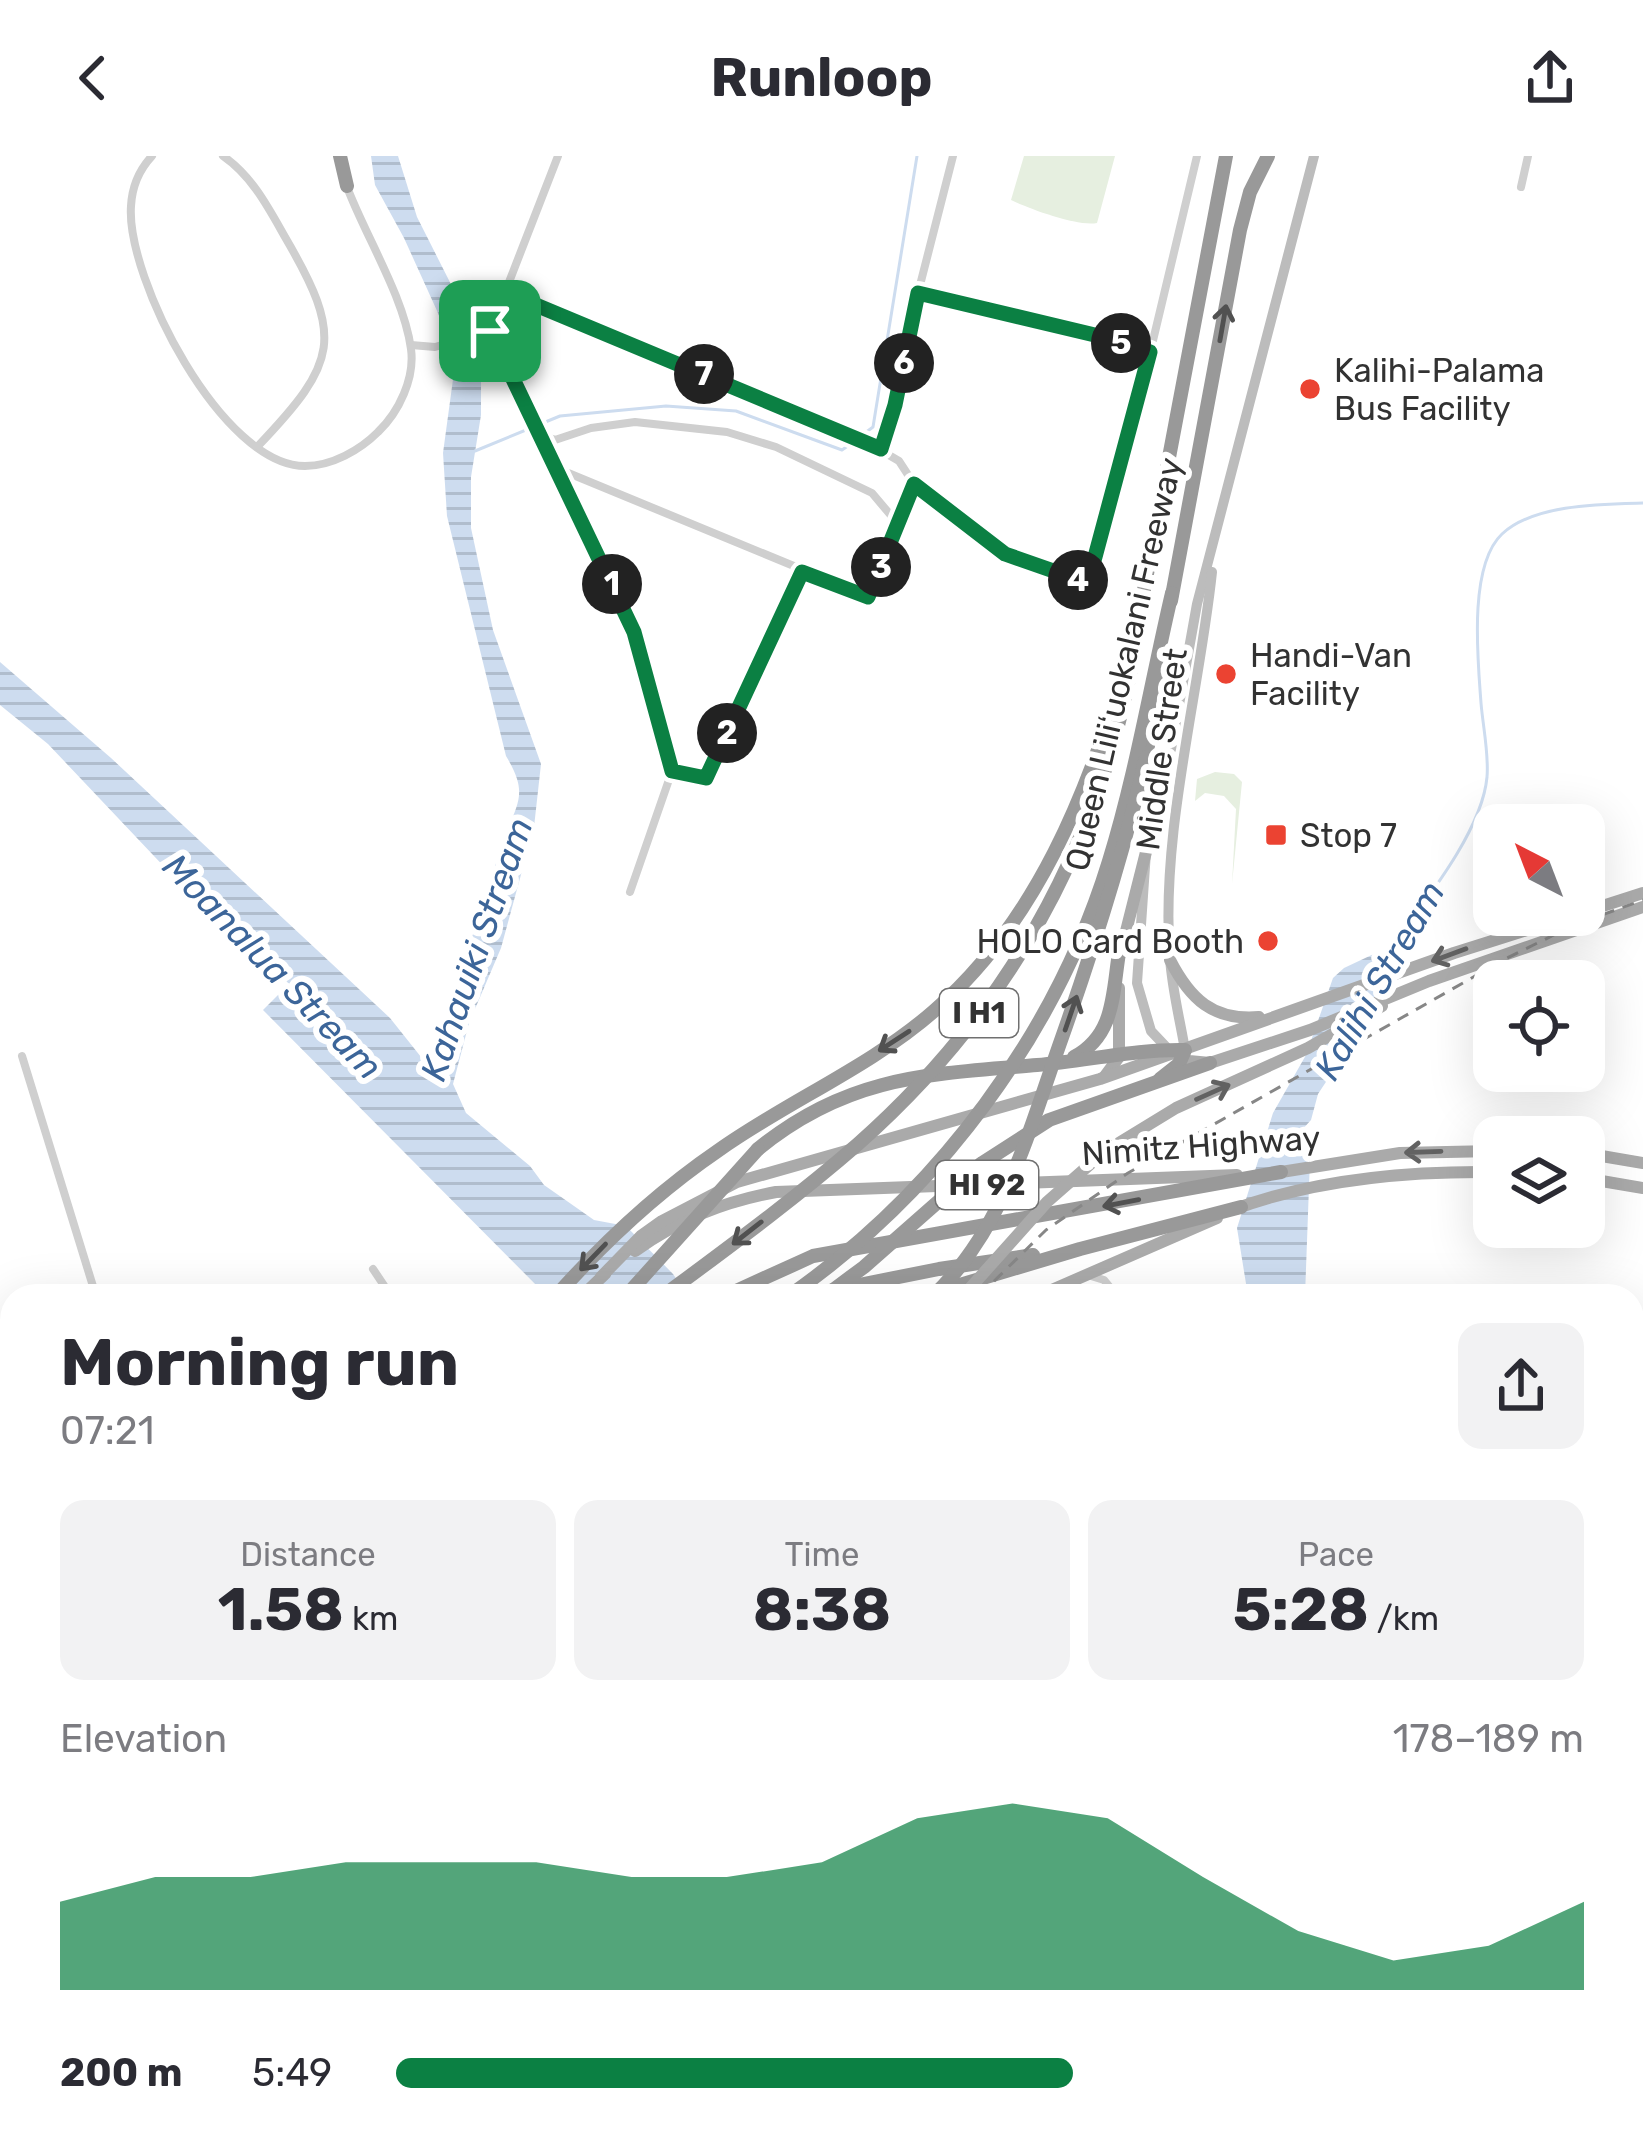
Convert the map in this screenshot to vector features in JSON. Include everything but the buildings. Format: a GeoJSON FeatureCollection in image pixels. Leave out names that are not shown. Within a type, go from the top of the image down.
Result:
{"type":"FeatureCollection","features":[{"type":"Feature","properties":{"kind":"highway"},"geometry":{"type":"LineString","coordinates":[[343,156],[347,186]]}},
{"type":"Feature","properties":{"kind":"highway","name":"Queen Liliʻuokalani Freeway"},"geometry":{"type":"LineString","coordinates":[[678,1284],[859,1144],[939,1063],[1002,982],[1048,909],[1095,805],[1122,719],[1185,356],[1226,156]]}},
{"type":"Feature","properties":{"kind":"highway","name":"Queen Liliʻuokalani Freeway"},"geometry":{"type":"LineString","coordinates":[[805,1284],[854,1246],[948,1152],[1002,1080],[1050,1000],[1108,864],[1172,593],[1240,230],[1250,192],[1268,156]]}},
{"type":"Feature","properties":{"kind":"highway"},"geometry":{"type":"LineString","coordinates":[[943,1284],[976,1244],[1005,1195],[1104,917],[1146,757],[1172,593]]}},
{"type":"Feature","properties":{"kind":"highway"},"geometry":{"type":"LineString","coordinates":[[567,1284],[602,1247],[696,1167],[910,1030],[960,986],[1024,905],[1059,842],[1090,773],[1139,624]]}},
{"type":"Feature","properties":{"kind":"highway"},"geometry":{"type":"LineString","coordinates":[[1069,1060],[1085,1051],[1107,1026],[1120,947]]}},
{"type":"Feature","properties":{"kind":"highway"},"geometry":{"type":"LineString","coordinates":[[637,1284],[758,1149],[813,1110],[880,1083],[950,1070],[1178,1053]]}},
{"type":"Feature","properties":{"kind":"highway"},"geometry":{"type":"LineString","coordinates":[[1160,1079],[1178,1053]]}},
{"type":"Feature","properties":{"kind":"highway"},"geometry":{"type":"LineString","coordinates":[[842,1284],[1002,1147],[1049,1120],[1210,1063]]}},
{"type":"Feature","properties":{"kind":"highway"},"geometry":{"type":"LineString","coordinates":[[749,1284],[813,1256],[1281,1172]]}},
{"type":"Feature","properties":{"kind":"highway"},"geometry":{"type":"LineString","coordinates":[[963,1284],[1240,1207]]}},
{"type":"Feature","properties":{"kind":"highway"},"geometry":{"type":"LineString","coordinates":[[864,1284],[1080,1249]]}},
{"type":"Feature","properties":{"kind":"main road","name":"Middle Street"},"geometry":{"type":"LineString","coordinates":[[1178,1053],[1151,1030],[1137,983],[1146,852],[1158,781],[1171,749],[1197,604],[1314,156]]}},
{"type":"Feature","properties":{"kind":"main road","name":"Middle Street"},"geometry":{"type":"LineString","coordinates":[[1178,1053],[1169,918],[1184,756],[1214,545]]}},
{"type":"Feature","properties":{"kind":"main road"},"geometry":{"type":"LineString","coordinates":[[1100,1079],[1119,1057],[1120,947],[1146,852]]}},
{"type":"Feature","properties":{"kind":"main road"},"geometry":{"type":"LineString","coordinates":[[1605,905],[1643,893]]}},
{"type":"Feature","properties":{"kind":"main road"},"geometry":{"type":"LineString","coordinates":[[1178,1053],[1210,1063],[1643,907]]}},
{"type":"Feature","properties":{"kind":"main road"},"geometry":{"type":"LineString","coordinates":[[601,1277],[662,1221],[737,1182],[1100,1079],[1511,936]]}},
{"type":"Feature","properties":{"kind":"main road"},"geometry":{"type":"LineString","coordinates":[[1170,960],[1184,988],[1212,1011],[1252,1018],[1284,1013]]}},
{"type":"Feature","properties":{"kind":"main road"},"geometry":{"type":"LineString","coordinates":[[974,1284],[1061,1187],[1117,1143],[1176,1108],[1308,1048],[1379,1004]]}},
{"type":"Feature","properties":{"kind":"main road","name":"Nimitz Highway"},"geometry":{"type":"LineString","coordinates":[[1281,1172],[1352,1159],[1473,1151]]}},
{"type":"Feature","properties":{"kind":"main road"},"geometry":{"type":"LineString","coordinates":[[1605,1157],[1643,1162]]}},
{"type":"Feature","properties":{"kind":"main road","name":"Nimitz Highway"},"geometry":{"type":"LineString","coordinates":[[1066,1284],[1240,1207],[1353,1181],[1473,1172]]}},
{"type":"Feature","properties":{"kind":"main road","name":"Nimitz Highway"},"geometry":{"type":"LineString","coordinates":[[594,1284],[687,1217],[737,1199],[776,1192],[1237,1178]]}},
{"type":"Feature","properties":{"kind":"main road"},"geometry":{"type":"LineString","coordinates":[[1605,1182],[1643,1189]]}},
{"type":"Feature","properties":{"kind":"street"},"geometry":{"type":"LineString","coordinates":[[152,156],[134,185],[130,209],[135,248],[174,344],[220,412],[258,446],[302,466],[341,458],[382,428],[399,404],[412,362],[410,345],[347,186]]}},
{"type":"Feature","properties":{"kind":"street"},"geometry":{"type":"LineString","coordinates":[[224,156],[260,194],[315,290],[325,322],[324,352],[314,381],[258,446]]}},
{"type":"Feature","properties":{"kind":"street"},"geometry":{"type":"LineString","coordinates":[[558,156],[490,331],[634,632],[672,771],[629,892]]}},
{"type":"Feature","properties":{"kind":"street"},"geometry":{"type":"LineString","coordinates":[[881,449],[953,156]]}},
{"type":"Feature","properties":{"kind":"street"},"geometry":{"type":"LineString","coordinates":[[505,292],[881,449],[905,466],[914,484],[1005,554],[1088,583],[1197,156]]}},
{"type":"Feature","properties":{"kind":"street"},"geometry":{"type":"LineString","coordinates":[[1521,187],[1528,156]]}},
{"type":"Feature","properties":{"kind":"street"},"geometry":{"type":"LineString","coordinates":[[918,293],[1150,352]]}},
{"type":"Feature","properties":{"kind":"street"},"geometry":{"type":"LineString","coordinates":[[410,345],[431,347],[490,331]]}},
{"type":"Feature","properties":{"kind":"street"},"geometry":{"type":"LineString","coordinates":[[540,431],[555,440],[603,425],[646,422],[748,437],[872,493],[898,525]]}},
{"type":"Feature","properties":{"kind":"street"},"geometry":{"type":"LineString","coordinates":[[559,469],[868,597],[914,484]]}},
{"type":"Feature","properties":{"kind":"street"},"geometry":{"type":"LineString","coordinates":[[672,771],[706,778],[802,572]]}},
{"type":"Feature","properties":{"kind":"street"},"geometry":{"type":"LineString","coordinates":[[22,1056],[92,1284]]}},
{"type":"Feature","properties":{"kind":"street"},"geometry":{"type":"LineString","coordinates":[[1113,1284],[1112,1278],[1126,1258]]}},
{"type":"Feature","properties":{"kind":"street"},"geometry":{"type":"LineString","coordinates":[[374,1269],[383,1284]]}},
{"type":"Feature","properties":{"kind":"street"},"geometry":{"type":"LineString","coordinates":[[1083,1277],[1095,1276],[1105,1284]]}},
{"type":"Feature","properties":{"kind":"green space"},"geometry":{"type":"Polygon","coordinates":[[[1024,156],[1115,156],[1097,223],[1066,220],[1011,200],[1024,156]]]}},
{"type":"Feature","properties":{"kind":"green space"},"geometry":{"type":"Polygon","coordinates":[[[1215,772],[1234,774],[1242,782],[1232,884],[1236,809],[1224,796],[1205,793],[1195,801],[1197,779],[1215,772]]]}},
{"type":"Feature","properties":{"kind":"water"},"geometry":{"type":"Polygon","coordinates":[[[371,156],[398,156],[417,217],[481,354],[471,528],[493,630],[541,764],[534,827],[501,948],[469,1023],[453,1084],[466,1113],[530,1166],[544,1185],[594,1220],[626,1226],[680,1284],[535,1284],[263,1010],[289,984],[238,929],[189,893],[48,744],[0,705],[0,662],[111,758],[390,1018],[425,1062],[441,1033],[519,787],[506,756],[447,516],[443,453],[454,372],[450,351],[438,313],[375,185],[371,156]]]}},
{"type":"Feature","properties":{"kind":"water"},"geometry":{"type":"Polygon","coordinates":[[[1378,952],[1392,954],[1391,967],[1301,1131],[1310,1159],[1305,1284],[1246,1284],[1237,1228],[1273,1113],[1306,1055],[1333,978],[1378,952]]]}},
{"type":"Feature","properties":{"kind":"waterway"},"geometry":{"type":"LineString","coordinates":[[865,433],[873,427],[917,156]]}},
{"type":"Feature","properties":{"kind":"waterway"},"geometry":{"type":"LineString","coordinates":[[475,451],[560,416],[666,406],[736,411],[842,450],[852,443]]}},
{"type":"Feature","properties":{"kind":"waterway","name":"Kalihi Stream"},"geometry":{"type":"LineString","coordinates":[[1388,952],[1448,868],[1483,799],[1487,759],[1477,640],[1480,590],[1491,549],[1516,524],[1550,511],[1643,503]]}},
{"type":"Feature","properties":{"kind":"railway"},"geometry":{"type":"LineString","coordinates":[[991,1284],[1046,1230],[1128,1173],[1507,958],[1574,925],[1643,900]]}},
{"type":"Feature","properties":{"kind":"place","name":"Kalihi-Palama Bus Facility"},"geometry":{"type":"Point","coordinates":[1310,389]}},
{"type":"Feature","properties":{"kind":"place","name":"Handi-Van Facility"},"geometry":{"type":"Point","coordinates":[1226,674]}},
{"type":"Feature","properties":{"kind":"place","name":"Stop 7"},"geometry":{"type":"Point","coordinates":[1276,835]}},
{"type":"Feature","properties":{"kind":"place","name":"HOLO Card Booth"},"geometry":{"type":"Point","coordinates":[1268,941]}},
{"type":"Feature","properties":{"kind":"route"},"geometry":{"type":"LineString","coordinates":[[505,292],[881,449],[918,293],[1150,352],[1088,583],[1005,554],[914,484],[868,597],[802,572],[706,778],[672,771],[634,632],[490,331],[505,292]]}},
{"type":"Feature","properties":{"kind":"water label","name":"Kahauiki Stream"},"geometry":{"type":"Point","coordinates":[476,949]}},
{"type":"Feature","properties":{"kind":"water label","name":"Moanalua Stream"},"geometry":{"type":"Point","coordinates":[273,966]}}]}
